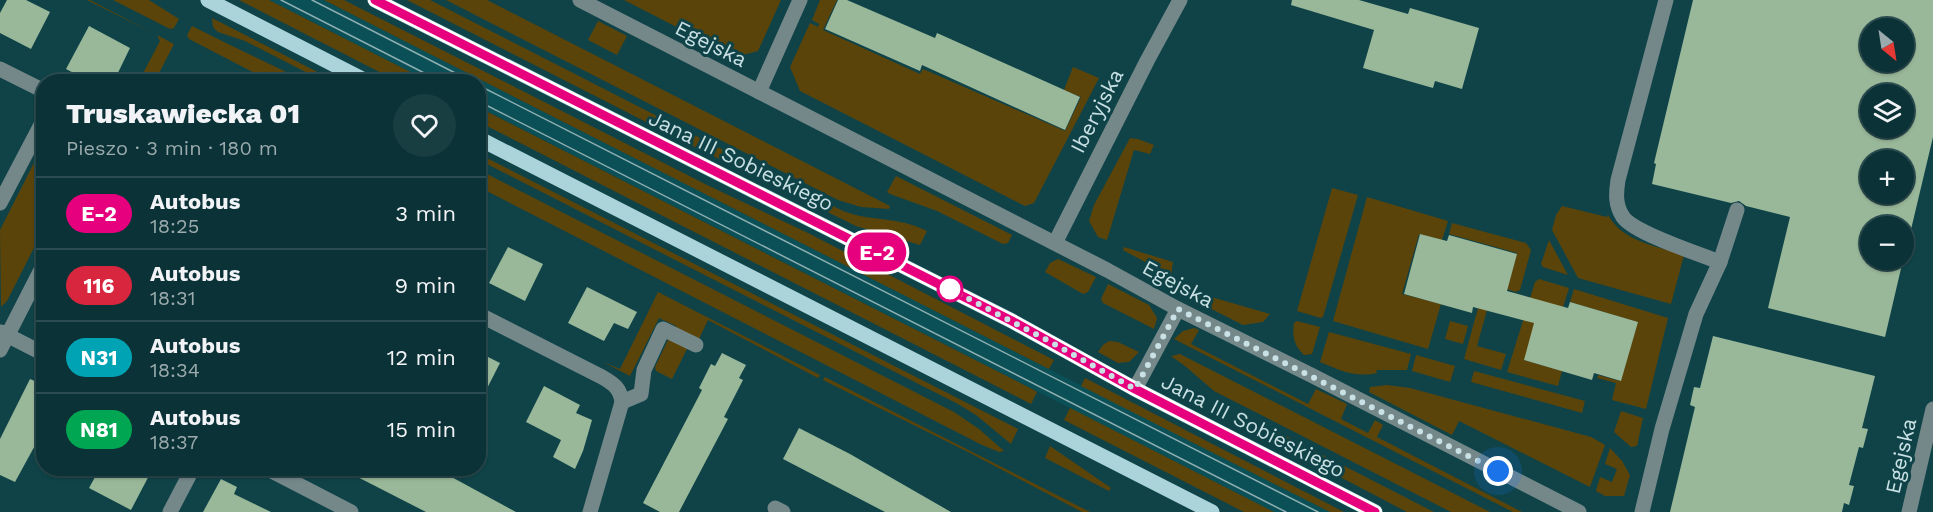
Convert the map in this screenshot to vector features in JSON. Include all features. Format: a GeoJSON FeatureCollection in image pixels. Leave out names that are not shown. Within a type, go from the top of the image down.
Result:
{"type":"FeatureCollection","features":[{"type":"Feature","properties":{"kind":"main road"},"geometry":{"type":"LineString","coordinates":[[208,0],[352,74]]}},
{"type":"Feature","properties":{"kind":"main road","name":"Jana III Sobieskiego"},"geometry":{"type":"LineString","coordinates":[[375,0],[1002,316],[1135,389],[1376,512]]}},
{"type":"Feature","properties":{"kind":"main road"},"geometry":{"type":"LineString","coordinates":[[486,142],[1212,512]]}},
{"type":"Feature","properties":{"kind":"street","name":"Egejska"},"geometry":{"type":"LineString","coordinates":[[580,0],[1055,243],[1178,309],[1579,512]]}},
{"type":"Feature","properties":{"kind":"street","name":"Egejska"},"geometry":{"type":"LineString","coordinates":[[759,92],[800,0]]}},
{"type":"Feature","properties":{"kind":"street","name":"Iberyjska"},"geometry":{"type":"LineString","coordinates":[[1055,243],[1180,0]]}},
{"type":"Feature","properties":{"kind":"street"},"geometry":{"type":"LineString","coordinates":[[1666,0],[1618,180],[1616,195],[1618,206],[1622,216],[1629,223],[1720,262]]}},
{"type":"Feature","properties":{"kind":"street"},"geometry":{"type":"LineString","coordinates":[[0,69],[36,86]]}},
{"type":"Feature","properties":{"kind":"street"},"geometry":{"type":"LineString","coordinates":[[0,203],[36,134]]}},
{"type":"Feature","properties":{"kind":"street"},"geometry":{"type":"LineString","coordinates":[[1642,512],[1662,429],[1696,315],[1720,262],[1737,210]]}},
{"type":"Feature","properties":{"kind":"street"},"geometry":{"type":"LineString","coordinates":[[0,350],[4,333],[36,278]]}},
{"type":"Feature","properties":{"kind":"street"},"geometry":{"type":"LineString","coordinates":[[1135,389],[1178,309]]}},
{"type":"Feature","properties":{"kind":"street"},"geometry":{"type":"LineString","coordinates":[[486,318],[614,384],[621,392],[622,402],[590,512]]}},
{"type":"Feature","properties":{"kind":"street"},"geometry":{"type":"LineString","coordinates":[[622,402],[641,394],[644,370],[663,329],[696,345]]}},
{"type":"Feature","properties":{"kind":"street"},"geometry":{"type":"LineString","coordinates":[[4,333],[36,350]]}},
{"type":"Feature","properties":{"kind":"street","name":"Egejska"},"geometry":{"type":"LineString","coordinates":[[1909,512],[1933,409]]}},
{"type":"Feature","properties":{"kind":"street"},"geometry":{"type":"LineString","coordinates":[[170,512],[189,476]]}},
{"type":"Feature","properties":{"kind":"street"},"geometry":{"type":"LineString","coordinates":[[281,476],[351,512]]}},
{"type":"Feature","properties":{"kind":"shaded area"},"geometry":{"type":"Polygon","coordinates":[[[87,0],[90,0],[153,33],[87,0]]]}},
{"type":"Feature","properties":{"kind":"shaded area"},"geometry":{"type":"Polygon","coordinates":[[[113,0],[149,0],[179,19],[174,28],[170,29],[113,0]]]}},
{"type":"Feature","properties":{"kind":"shaded area"},"geometry":{"type":"Polygon","coordinates":[[[239,0],[269,0],[414,74],[383,74],[239,0]]]}},
{"type":"Feature","properties":{"kind":"shaded area"},"geometry":{"type":"Polygon","coordinates":[[[269,0],[324,0],[469,74],[414,74],[269,0]]]}},
{"type":"Feature","properties":{"kind":"shaded area"},"geometry":{"type":"Polygon","coordinates":[[[324,0],[344,0],[707,185],[808,233],[1054,360],[1049,369],[486,82],[486,74],[469,74],[324,0]]]}},
{"type":"Feature","properties":{"kind":"shaded area"},"geometry":{"type":"Polygon","coordinates":[[[407,0],[430,0],[843,211],[864,217],[905,223],[927,231],[920,245],[856,226],[407,0]]]}},
{"type":"Feature","properties":{"kind":"shaded area"},"geometry":{"type":"Polygon","coordinates":[[[446,0],[487,0],[890,206],[889,209],[861,207],[838,200],[446,0]]]}},
{"type":"Feature","properties":{"kind":"shaded area"},"geometry":{"type":"Polygon","coordinates":[[[624,0],[781,0],[758,51],[735,57],[624,0]]]}},
{"type":"Feature","properties":{"kind":"shaded area"},"geometry":{"type":"Polygon","coordinates":[[[820,0],[837,0],[823,30],[920,74],[923,69],[1065,131],[1081,97],[1064,90],[1073,67],[1099,78],[1034,203],[1025,206],[800,91],[790,67],[810,23],[818,27],[819,24],[812,20],[820,0]]]}},
{"type":"Feature","properties":{"kind":"shaded area"},"geometry":{"type":"Polygon","coordinates":[[[212,18],[321,74],[309,74],[245,41],[218,32],[213,27],[212,18]]]}},
{"type":"Feature","properties":{"kind":"shaded area"},"geometry":{"type":"Polygon","coordinates":[[[598,21],[627,36],[617,55],[588,40],[598,21]]]}},
{"type":"Feature","properties":{"kind":"shaded area"},"geometry":{"type":"Polygon","coordinates":[[[192,26],[290,74],[256,74],[189,39],[187,35],[192,26]]]}},
{"type":"Feature","properties":{"kind":"shaded area"},"geometry":{"type":"Polygon","coordinates":[[[157,35],[174,44],[159,74],[143,74],[160,41],[157,35]]]}},
{"type":"Feature","properties":{"kind":"shaded area"},"geometry":{"type":"Polygon","coordinates":[[[486,82],[1330,512],[1274,512],[486,111],[486,82]]]}},
{"type":"Feature","properties":{"kind":"shaded area"},"geometry":{"type":"Polygon","coordinates":[[[486,111],[1034,390],[1037,392],[1031,404],[486,126],[486,111]]]}},
{"type":"Feature","properties":{"kind":"shaded area"},"geometry":{"type":"Polygon","coordinates":[[[1130,138],[1154,145],[1150,154],[1134,150],[1107,240],[1098,237],[1089,221],[1094,205],[1130,138]]]}},
{"type":"Feature","properties":{"kind":"shaded area"},"geometry":{"type":"Polygon","coordinates":[[[486,158],[1018,429],[1011,444],[976,415],[486,164],[486,158]]]}},
{"type":"Feature","properties":{"kind":"shaded area"},"geometry":{"type":"Polygon","coordinates":[[[36,159],[36,244],[7,301],[1,307],[0,230],[36,159]]]}},
{"type":"Feature","properties":{"kind":"shaded area"},"geometry":{"type":"Polygon","coordinates":[[[486,174],[954,412],[979,429],[1004,451],[999,452],[486,191],[486,174]]]}},
{"type":"Feature","properties":{"kind":"shaded area"},"geometry":{"type":"Polygon","coordinates":[[[896,176],[1012,235],[1008,243],[1003,244],[937,211],[890,194],[887,192],[896,176]]]}},
{"type":"Feature","properties":{"kind":"shaded area"},"geometry":{"type":"Polygon","coordinates":[[[1332,188],[1358,195],[1321,318],[1297,311],[1332,188]]]}},
{"type":"Feature","properties":{"kind":"shaded area"},"geometry":{"type":"Polygon","coordinates":[[[1367,197],[1448,221],[1442,240],[1419,234],[1402,294],[1441,304],[1428,349],[1333,321],[1367,197]]]}},
{"type":"Feature","properties":{"kind":"shaded area"},"geometry":{"type":"Polygon","coordinates":[[[1562,206],[1607,217],[1608,215],[1614,224],[1632,237],[1652,246],[1684,255],[1671,304],[1578,278],[1552,230],[1556,215],[1562,206]]]}},
{"type":"Feature","properties":{"kind":"shaded area"},"geometry":{"type":"Polygon","coordinates":[[[1452,223],[1526,243],[1531,250],[1520,290],[1515,292],[1507,289],[1517,253],[1449,234],[1452,223]]]}},
{"type":"Feature","properties":{"kind":"shaded area"},"geometry":{"type":"Polygon","coordinates":[[[1549,240],[1568,275],[1543,267],[1541,264],[1549,240]]]}},
{"type":"Feature","properties":{"kind":"shaded area"},"geometry":{"type":"Polygon","coordinates":[[[1124,247],[1173,262],[1171,276],[1123,250],[1124,247]]]}},
{"type":"Feature","properties":{"kind":"shaded area"},"geometry":{"type":"Polygon","coordinates":[[[1058,259],[1096,277],[1088,292],[1083,294],[1045,272],[1050,263],[1058,259]]]}},
{"type":"Feature","properties":{"kind":"shaded area"},"geometry":{"type":"Polygon","coordinates":[[[1539,279],[1569,288],[1563,307],[1524,360],[1562,371],[1558,386],[1507,372],[1535,282],[1539,279]]]}},
{"type":"Feature","properties":{"kind":"shaded area"},"geometry":{"type":"Polygon","coordinates":[[[1108,284],[1149,305],[1157,318],[1154,329],[1103,303],[1101,299],[1108,284]]]}},
{"type":"Feature","properties":{"kind":"shaded area"},"geometry":{"type":"Polygon","coordinates":[[[1170,285],[1270,314],[1263,322],[1243,325],[1170,288],[1170,285]]]}},
{"type":"Feature","properties":{"kind":"shaded area"},"geometry":{"type":"Polygon","coordinates":[[[1574,289],[1668,318],[1646,409],[1612,400],[1616,383],[1597,378],[1598,375],[1620,381],[1637,322],[1570,302],[1574,289]]]}},
{"type":"Feature","properties":{"kind":"shaded area"},"geometry":{"type":"Polygon","coordinates":[[[658,292],[820,375],[818,378],[708,320],[698,341],[676,331],[676,326],[659,318],[630,376],[603,362],[620,369],[658,292]]]}},
{"type":"Feature","properties":{"kind":"shaded area"},"geometry":{"type":"Polygon","coordinates":[[[1478,308],[1487,310],[1477,346],[1506,354],[1501,370],[1464,359],[1478,308]]]}},
{"type":"Feature","properties":{"kind":"shaded area"},"geometry":{"type":"Polygon","coordinates":[[[1297,321],[1320,327],[1312,354],[1304,355],[1296,344],[1293,328],[1297,321]]]}},
{"type":"Feature","properties":{"kind":"shaded area"},"geometry":{"type":"Polygon","coordinates":[[[1450,321],[1468,326],[1463,344],[1445,339],[1450,321]]]}},
{"type":"Feature","properties":{"kind":"shaded area"},"geometry":{"type":"Polygon","coordinates":[[[1194,328],[1199,330],[1191,344],[1308,404],[1316,389],[1347,404],[1341,419],[1368,433],[1375,420],[1383,425],[1377,437],[1522,512],[1513,512],[1174,339],[1183,331],[1194,328]]]}},
{"type":"Feature","properties":{"kind":"shaded area"},"geometry":{"type":"Polygon","coordinates":[[[1329,332],[1411,354],[1407,370],[1376,370],[1377,373],[1361,375],[1320,362],[1329,332]]]}},
{"type":"Feature","properties":{"kind":"shaded area"},"geometry":{"type":"Polygon","coordinates":[[[672,339],[688,347],[672,379],[656,371],[655,367],[668,340],[672,339]]]}},
{"type":"Feature","properties":{"kind":"shaded area"},"geometry":{"type":"Polygon","coordinates":[[[1109,341],[1118,342],[1139,352],[1129,362],[1118,363],[1098,352],[1109,341]]]}},
{"type":"Feature","properties":{"kind":"shaded area"},"geometry":{"type":"Polygon","coordinates":[[[1180,354],[1490,512],[1451,512],[1214,391],[1171,356],[1180,354]]]}},
{"type":"Feature","properties":{"kind":"shaded area"},"geometry":{"type":"Polygon","coordinates":[[[1416,355],[1455,366],[1450,382],[1412,371],[1416,355]]]}},
{"type":"Feature","properties":{"kind":"shaded area"},"geometry":{"type":"Polygon","coordinates":[[[1474,371],[1585,401],[1582,413],[1471,382],[1474,371]]]}},
{"type":"Feature","properties":{"kind":"shaded area"},"geometry":{"type":"Polygon","coordinates":[[[825,377],[1090,512],[1082,512],[823,380],[825,377]]]}},
{"type":"Feature","properties":{"kind":"shaded area"},"geometry":{"type":"Polygon","coordinates":[[[1085,378],[1344,512],[1330,512],[1081,386],[1085,378]]]}},
{"type":"Feature","properties":{"kind":"shaded area"},"geometry":{"type":"Polygon","coordinates":[[[1387,385],[1410,388],[1591,437],[1605,445],[1590,487],[1459,421],[1452,435],[1369,392],[1370,387],[1387,385]]]}},
{"type":"Feature","properties":{"kind":"shaded area"},"geometry":{"type":"Polygon","coordinates":[[[1070,408],[1274,512],[1244,512],[1064,420],[1070,408]]]}},
{"type":"Feature","properties":{"kind":"shaded area"},"geometry":{"type":"Polygon","coordinates":[[[1621,411],[1643,418],[1637,446],[1631,447],[1614,432],[1621,411]]]}},
{"type":"Feature","properties":{"kind":"shaded area"},"geometry":{"type":"Polygon","coordinates":[[[1278,432],[1434,512],[1407,512],[1342,478],[1276,437],[1278,432]]]}},
{"type":"Feature","properties":{"kind":"shaded area"},"geometry":{"type":"Polygon","coordinates":[[[1050,446],[1111,488],[1109,491],[1045,458],[1050,446]]]}},
{"type":"Feature","properties":{"kind":"shaded area"},"geometry":{"type":"Polygon","coordinates":[[[1610,448],[1622,461],[1630,475],[1624,496],[1605,496],[1596,491],[1600,477],[1612,482],[1617,469],[1605,464],[1610,448]]]}},
{"type":"Feature","properties":{"kind":"building"},"geometry":{"type":"Polygon","coordinates":[[[7,0],[26,0],[50,12],[31,49],[0,33],[0,13],[7,0]]]}},
{"type":"Feature","properties":{"kind":"building"},"geometry":{"type":"Polygon","coordinates":[[[838,0],[847,0],[935,38],[937,33],[1080,97],[1065,130],[922,65],[920,71],[825,29],[838,0]]]}},
{"type":"Feature","properties":{"kind":"building"},"geometry":{"type":"Polygon","coordinates":[[[1292,0],[1359,0],[1408,14],[1410,8],[1479,28],[1462,89],[1435,81],[1433,88],[1363,68],[1374,30],[1291,5],[1292,0]]]}},
{"type":"Feature","properties":{"kind":"building"},"geometry":{"type":"Polygon","coordinates":[[[1693,0],[1933,0],[1933,137],[1914,217],[1860,216],[1860,270],[1901,270],[1885,337],[1768,308],[1790,217],[1746,206],[1739,201],[1731,203],[1652,184],[1656,164],[1654,163],[1693,0]]]}},
{"type":"Feature","properties":{"kind":"building"},"geometry":{"type":"Polygon","coordinates":[[[89,26],[130,48],[117,74],[76,74],[66,69],[89,26]]]}},
{"type":"Feature","properties":{"kind":"building"},"geometry":{"type":"Polygon","coordinates":[[[1420,234],[1447,241],[1449,235],[1517,254],[1507,291],[1568,308],[1570,302],[1638,322],[1621,381],[1594,373],[1592,380],[1524,360],[1534,323],[1473,307],[1472,313],[1404,294],[1420,234]]]}},
{"type":"Feature","properties":{"kind":"building"},"geometry":{"type":"Polygon","coordinates":[[[508,247],[543,264],[525,301],[489,283],[508,247]]]}},
{"type":"Feature","properties":{"kind":"building"},"geometry":{"type":"Polygon","coordinates":[[[587,287],[637,312],[628,329],[614,323],[604,341],[568,323],[587,287]]]}},
{"type":"Feature","properties":{"kind":"building"},"geometry":{"type":"Polygon","coordinates":[[[1713,336],[1875,376],[1862,428],[1868,429],[1863,448],[1859,447],[1849,485],[1854,486],[1849,505],[1844,503],[1842,512],[1670,512],[1695,407],[1690,405],[1694,387],[1700,388],[1713,336]]]}},
{"type":"Feature","properties":{"kind":"building"},"geometry":{"type":"Polygon","coordinates":[[[722,353],[746,365],[739,378],[743,380],[724,417],[728,419],[679,512],[660,512],[643,503],[702,390],[699,388],[711,364],[715,366],[722,353]]]}},
{"type":"Feature","properties":{"kind":"building"},"geometry":{"type":"Polygon","coordinates":[[[486,356],[500,363],[486,390],[486,356]]]}},
{"type":"Feature","properties":{"kind":"building"},"geometry":{"type":"Polygon","coordinates":[[[30,379],[36,382],[36,444],[15,482],[0,475],[0,439],[30,379]]]}},
{"type":"Feature","properties":{"kind":"building"},"geometry":{"type":"Polygon","coordinates":[[[544,386],[580,405],[576,413],[592,420],[575,469],[553,457],[561,440],[526,422],[544,386]]]}},
{"type":"Feature","properties":{"kind":"building"},"geometry":{"type":"Polygon","coordinates":[[[799,428],[850,454],[951,512],[885,512],[783,459],[799,428]]]}},
{"type":"Feature","properties":{"kind":"building"},"geometry":{"type":"Polygon","coordinates":[[[96,476],[149,476],[131,510],[89,488],[96,476]]]}},
{"type":"Feature","properties":{"kind":"building"},"geometry":{"type":"Polygon","coordinates":[[[356,476],[450,476],[516,512],[426,512],[356,476]]]}},
{"type":"Feature","properties":{"kind":"building"},"geometry":{"type":"Polygon","coordinates":[[[221,479],[237,487],[234,494],[271,512],[203,512],[221,479]]]}},
{"type":"Feature","properties":{"kind":"tram line"},"geometry":{"type":"LineString","coordinates":[[281,0],[426,74]]}},
{"type":"Feature","properties":{"kind":"tram line"},"geometry":{"type":"LineString","coordinates":[[312,0],[457,74]]}},
{"type":"Feature","properties":{"kind":"tram line"},"geometry":{"type":"LineString","coordinates":[[486,89],[1318,512]]}},
{"type":"Feature","properties":{"kind":"tram line"},"geometry":{"type":"LineString","coordinates":[[486,105],[1286,512]]}},
{"type":"Feature","properties":{"kind":"bus line","name":"E-2"},"geometry":{"type":"LineString","coordinates":[[375,0],[682,157],[790,208],[1012,321],[1135,389],[1375,512]]}},
{"type":"Feature","properties":{"kind":"route"},"geometry":{"type":"LineString","coordinates":[[950,289],[1135,389],[1178,309],[1498,471]]}}]}
